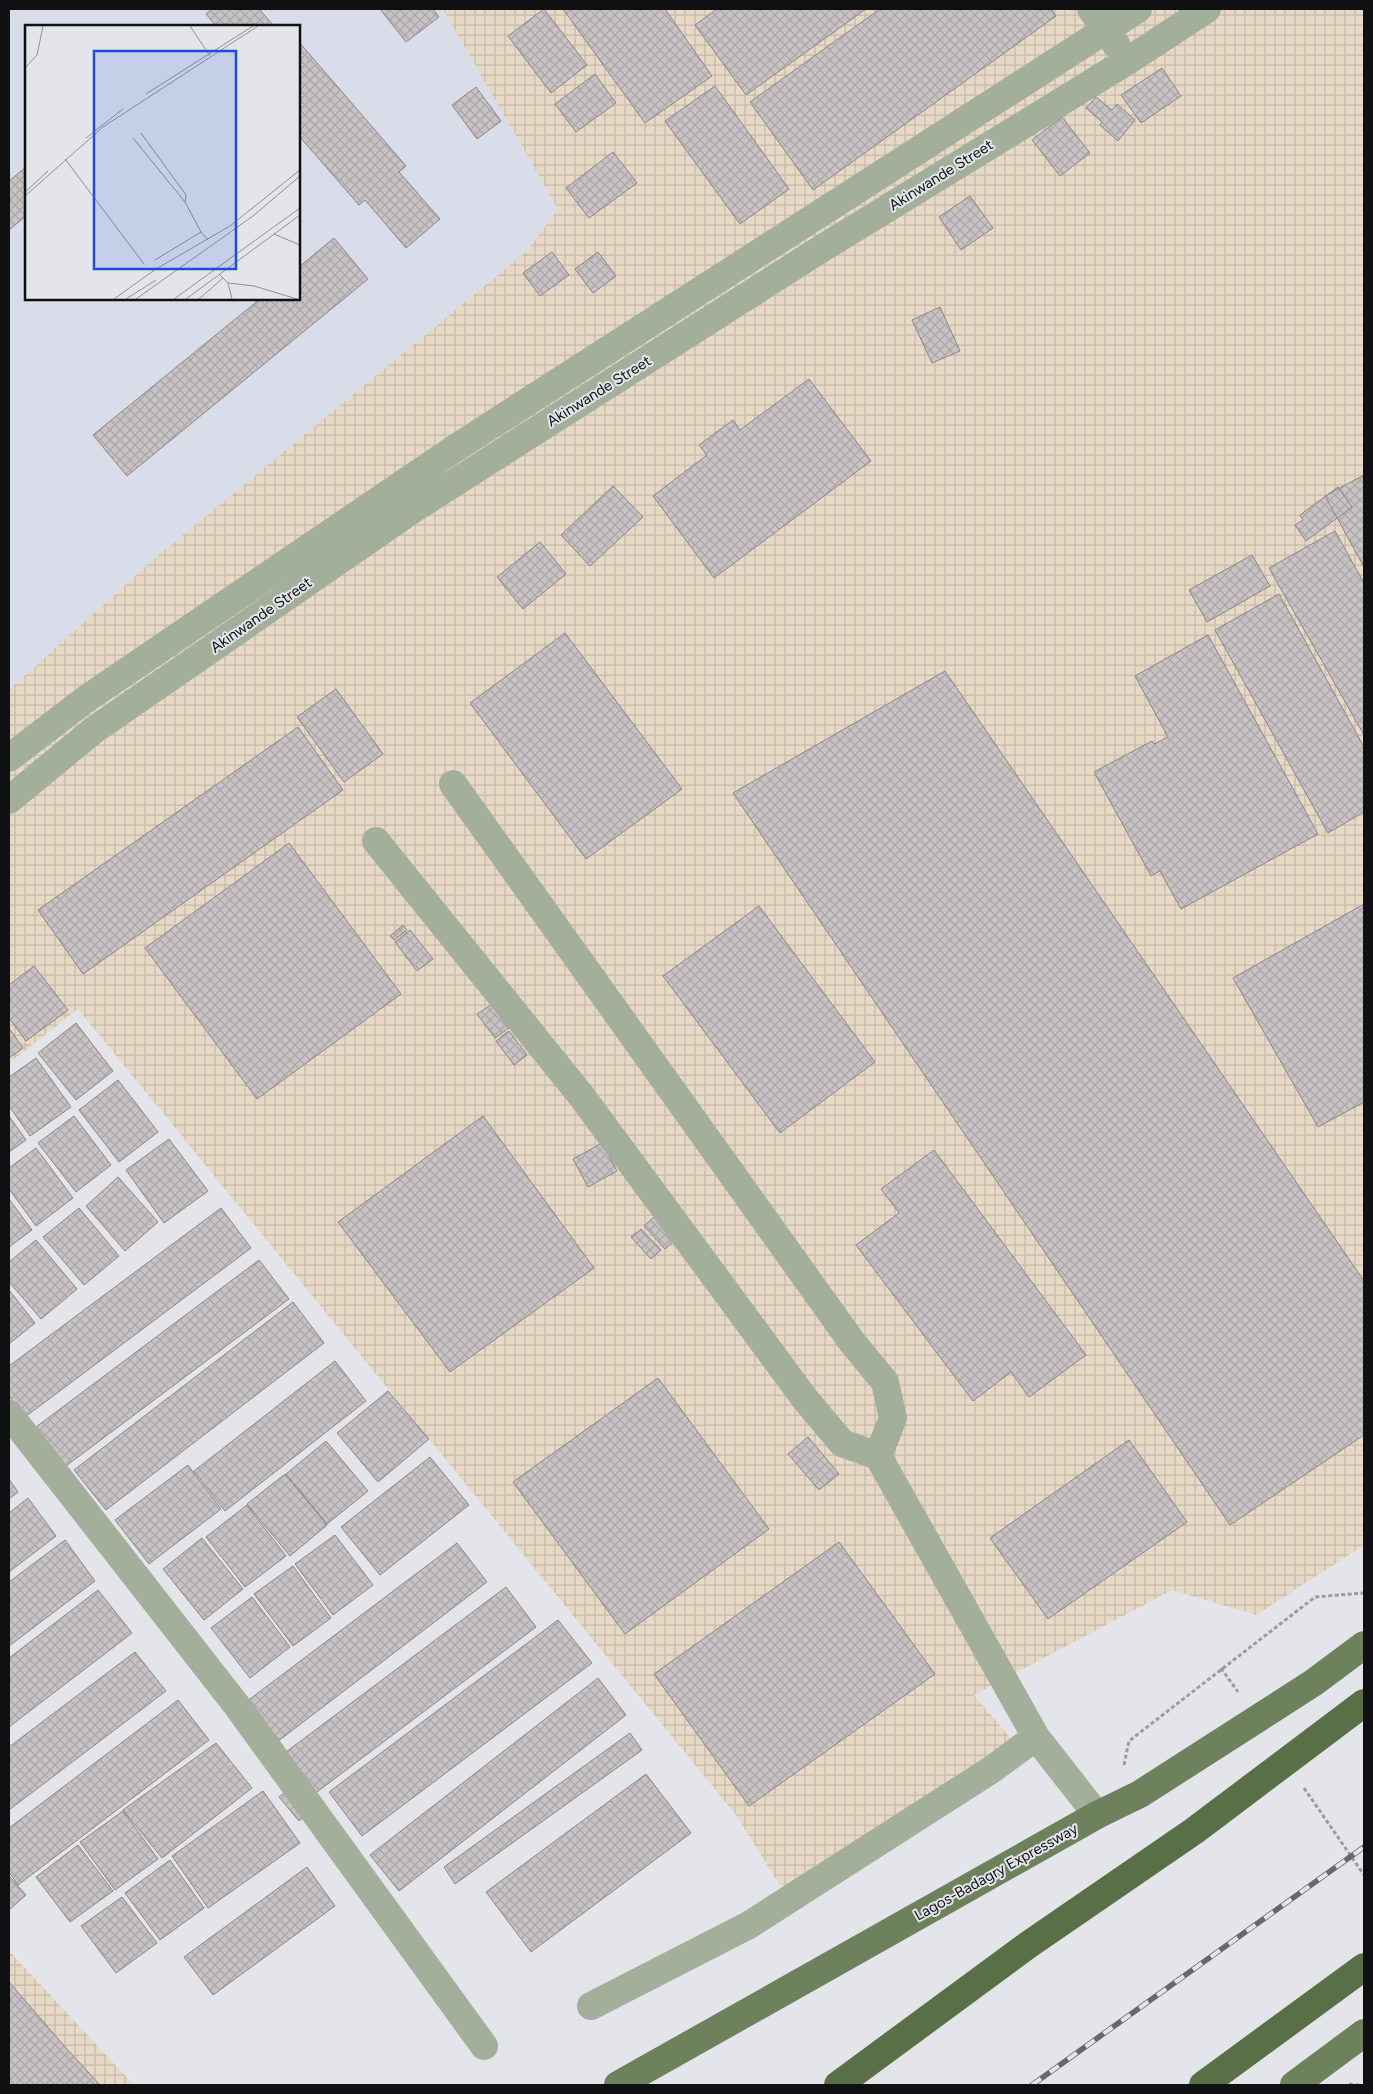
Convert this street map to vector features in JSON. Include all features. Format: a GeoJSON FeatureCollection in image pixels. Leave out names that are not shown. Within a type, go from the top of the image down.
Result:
{"type":"FeatureCollection","features":[{"type":"Feature","properties":{"kind":"highway"},"geometry":{"type":"LineString","coordinates":[[838,2085],[1028,1945],[1194,1830],[1364,1703]]}},
{"type":"Feature","properties":{"kind":"highway"},"geometry":{"type":"LineString","coordinates":[[1203,2085],[1364,1967]]}},
{"type":"Feature","properties":{"kind":"main road","name":"Lagos-Badagry Expressway"},"geometry":{"type":"LineString","coordinates":[[618,2085],[1097,1815],[1148,1789],[1313,1683],[1364,1645]]}},
{"type":"Feature","properties":{"kind":"main road"},"geometry":{"type":"LineString","coordinates":[[1294,2085],[1364,2033]]}},
{"type":"Feature","properties":{"kind":"street","name":"Akinwande Street"},"geometry":{"type":"LineString","coordinates":[[9,758],[86,699],[454,449],[1098,19],[1138,9]]}},
{"type":"Feature","properties":{"kind":"street","name":"Akinwande Street"},"geometry":{"type":"LineString","coordinates":[[9,800],[94,730],[415,508],[821,249],[1129,60],[1207,9]]}},
{"type":"Feature","properties":{"kind":"street"},"geometry":{"type":"LineString","coordinates":[[1098,19],[1129,60]]}},
{"type":"Feature","properties":{"kind":"street"},"geometry":{"type":"LineString","coordinates":[[453,784],[852,1342],[885,1382],[893,1418],[878,1456]]}},
{"type":"Feature","properties":{"kind":"street"},"geometry":{"type":"LineString","coordinates":[[376,841],[583,1098],[805,1399],[842,1443],[878,1456],[1036,1737],[1097,1815]]}},
{"type":"Feature","properties":{"kind":"street"},"geometry":{"type":"LineString","coordinates":[[9,1414],[238,1707],[484,2046]]}},
{"type":"Feature","properties":{"kind":"street"},"geometry":{"type":"LineString","coordinates":[[590,2006],[749,1925],[991,1770],[1036,1737]]}},
{"type":"Feature","properties":{"kind":"path"},"geometry":{"type":"LineString","coordinates":[[1129,1741],[1315,1597],[1364,1593]]}},
{"type":"Feature","properties":{"kind":"shaded area"},"geometry":{"type":"Polygon","coordinates":[[[9,9],[443,9],[558,209],[527,251],[9,690],[9,9]]]}},
{"type":"Feature","properties":{"kind":"shaded area"},"geometry":{"type":"Polygon","coordinates":[[[443,9],[1364,9],[1364,1545],[1256,1615],[1172,1590],[974,1695],[1014,1742],[800,1890],[779,1884],[736,1815],[78,1009],[9,1063],[9,690],[153,560],[527,251],[558,209],[443,9]]]}},
{"type":"Feature","properties":{"kind":"shaded area"},"geometry":{"type":"Polygon","coordinates":[[[9,1951],[134,2085],[9,2085],[9,1951]]]}},
{"type":"Feature","properties":{"kind":"building"},"geometry":{"type":"Polygon","coordinates":[[[212,9],[259,9],[273,25],[215,25],[206,14],[212,9]]]}},
{"type":"Feature","properties":{"kind":"building"},"geometry":{"type":"Polygon","coordinates":[[[380,9],[433,9],[439,17],[406,42],[380,9]]]}},
{"type":"Feature","properties":{"kind":"building"},"geometry":{"type":"Polygon","coordinates":[[[544,9],[587,65],[551,93],[508,36],[544,9]]]}},
{"type":"Feature","properties":{"kind":"building"},"geometry":{"type":"Polygon","coordinates":[[[563,9],[665,9],[712,76],[645,123],[563,9]]]}},
{"type":"Feature","properties":{"kind":"building"},"geometry":{"type":"Polygon","coordinates":[[[717,9],[866,9],[746,95],[695,25],[717,9]]]}},
{"type":"Feature","properties":{"kind":"building"},"geometry":{"type":"Polygon","coordinates":[[[880,9],[1051,9],[1056,16],[813,190],[750,102],[880,9]]]}},
{"type":"Feature","properties":{"kind":"building"},"geometry":{"type":"Polygon","coordinates":[[[300,43],[406,166],[399,172],[440,219],[406,248],[365,200],[359,205],[300,137],[300,43]]]}},
{"type":"Feature","properties":{"kind":"building"},"geometry":{"type":"Polygon","coordinates":[[[1162,68],[1181,96],[1141,123],[1121,95],[1162,68]]]}},
{"type":"Feature","properties":{"kind":"building"},"geometry":{"type":"Polygon","coordinates":[[[595,74],[616,103],[576,132],[555,104],[595,74]]]}},
{"type":"Feature","properties":{"kind":"building"},"geometry":{"type":"Polygon","coordinates":[[[715,86],[789,189],[740,224],[665,121],[715,86]]]}},
{"type":"Feature","properties":{"kind":"building"},"geometry":{"type":"Polygon","coordinates":[[[476,87],[501,121],[477,139],[452,105],[476,87]]]}},
{"type":"Feature","properties":{"kind":"building"},"geometry":{"type":"Polygon","coordinates":[[[1096,97],[1112,110],[1117,104],[1135,120],[1118,141],[1100,125],[1102,122],[1086,108],[1096,97]]]}},
{"type":"Feature","properties":{"kind":"building"},"geometry":{"type":"Polygon","coordinates":[[[1062,117],[1090,153],[1060,176],[1032,140],[1062,117]]]}},
{"type":"Feature","properties":{"kind":"building"},"geometry":{"type":"Polygon","coordinates":[[[613,152],[637,183],[589,218],[566,188],[613,152]]]}},
{"type":"Feature","properties":{"kind":"building"},"geometry":{"type":"Polygon","coordinates":[[[25,168],[25,217],[9,230],[9,181],[25,168]]]}},
{"type":"Feature","properties":{"kind":"building"},"geometry":{"type":"Polygon","coordinates":[[[970,196],[993,228],[961,250],[939,217],[970,196]]]}},
{"type":"Feature","properties":{"kind":"building"},"geometry":{"type":"Polygon","coordinates":[[[334,238],[368,279],[127,476],[93,435],[259,300],[300,300],[300,266],[334,238]]]}},
{"type":"Feature","properties":{"kind":"building"},"geometry":{"type":"Polygon","coordinates":[[[552,252],[569,275],[540,296],[523,273],[552,252]]]}},
{"type":"Feature","properties":{"kind":"building"},"geometry":{"type":"Polygon","coordinates":[[[598,252],[616,276],[593,293],[575,269],[598,252]]]}},
{"type":"Feature","properties":{"kind":"building"},"geometry":{"type":"Polygon","coordinates":[[[940,307],[960,351],[932,363],[912,320],[940,307]]]}},
{"type":"Feature","properties":{"kind":"building"},"geometry":{"type":"Polygon","coordinates":[[[809,379],[871,461],[714,578],[653,496],[707,455],[699,445],[733,420],[740,430],[809,379]]]}},
{"type":"Feature","properties":{"kind":"building"},"geometry":{"type":"Polygon","coordinates":[[[1364,475],[1364,567],[1325,496],[1364,475]]]}},
{"type":"Feature","properties":{"kind":"building"},"geometry":{"type":"Polygon","coordinates":[[[613,486],[643,517],[590,566],[561,535],[613,486]]]}},
{"type":"Feature","properties":{"kind":"building"},"geometry":{"type":"Polygon","coordinates":[[[1338,487],[1352,507],[1306,541],[1295,525],[1303,520],[1300,515],[1338,487]]]}},
{"type":"Feature","properties":{"kind":"building"},"geometry":{"type":"Polygon","coordinates":[[[1335,531],[1364,583],[1364,735],[1269,568],[1335,531]]]}},
{"type":"Feature","properties":{"kind":"building"},"geometry":{"type":"Polygon","coordinates":[[[540,542],[566,574],[523,609],[497,577],[540,542]]]}},
{"type":"Feature","properties":{"kind":"building"},"geometry":{"type":"Polygon","coordinates":[[[1252,555],[1270,586],[1207,622],[1189,590],[1252,555]]]}},
{"type":"Feature","properties":{"kind":"building"},"geometry":{"type":"Polygon","coordinates":[[[1279,594],[1364,747],[1364,812],[1328,833],[1215,630],[1279,594]]]}},
{"type":"Feature","properties":{"kind":"building"},"geometry":{"type":"Polygon","coordinates":[[[565,633],[682,789],[586,859],[470,703],[565,633]]]}},
{"type":"Feature","properties":{"kind":"building"},"geometry":{"type":"Polygon","coordinates":[[[1208,635],[1318,834],[1181,909],[1160,871],[1151,876],[1094,772],[1152,741],[1154,744],[1168,737],[1135,676],[1208,635]]]}},
{"type":"Feature","properties":{"kind":"building"},"geometry":{"type":"Polygon","coordinates":[[[945,671],[1364,1281],[1364,1435],[1230,1525],[733,793],[945,671]]]}},
{"type":"Feature","properties":{"kind":"building"},"geometry":{"type":"Polygon","coordinates":[[[336,689],[383,754],[344,782],[297,717],[336,689]]]}},
{"type":"Feature","properties":{"kind":"building"},"geometry":{"type":"Polygon","coordinates":[[[298,727],[343,790],[83,974],[38,910],[298,727]]]}},
{"type":"Feature","properties":{"kind":"building"},"geometry":{"type":"Polygon","coordinates":[[[289,843],[401,994],[257,1099],[145,948],[289,843]]]}},
{"type":"Feature","properties":{"kind":"building"},"geometry":{"type":"Polygon","coordinates":[[[1364,904],[1364,1102],[1318,1127],[1233,978],[1364,904]]]}},
{"type":"Feature","properties":{"kind":"building"},"geometry":{"type":"Polygon","coordinates":[[[759,906],[875,1062],[780,1133],[663,976],[759,906]]]}},
{"type":"Feature","properties":{"kind":"building"},"geometry":{"type":"Polygon","coordinates":[[[403,925],[407,930],[394,940],[390,936],[403,925]]]}},
{"type":"Feature","properties":{"kind":"building"},"geometry":{"type":"Polygon","coordinates":[[[410,930],[433,959],[417,971],[395,942],[410,930]]]}},
{"type":"Feature","properties":{"kind":"building"},"geometry":{"type":"Polygon","coordinates":[[[34,966],[68,1010],[26,1041],[9,1018],[9,985],[34,966]]]}},
{"type":"Feature","properties":{"kind":"building"},"geometry":{"type":"Polygon","coordinates":[[[491,1005],[509,1028],[495,1038],[477,1014],[491,1005]]]}},
{"type":"Feature","properties":{"kind":"building"},"geometry":{"type":"Polygon","coordinates":[[[76,1023],[113,1071],[76,1100],[38,1053],[76,1023]]]}},
{"type":"Feature","properties":{"kind":"building"},"geometry":{"type":"Polygon","coordinates":[[[9,1028],[23,1048],[9,1058],[9,1028]]]}},
{"type":"Feature","properties":{"kind":"building"},"geometry":{"type":"Polygon","coordinates":[[[509,1031],[527,1055],[514,1065],[496,1041],[509,1031]]]}},
{"type":"Feature","properties":{"kind":"building"},"geometry":{"type":"Polygon","coordinates":[[[36,1058],[71,1107],[30,1136],[9,1106],[9,1077],[36,1058]]]}},
{"type":"Feature","properties":{"kind":"building"},"geometry":{"type":"Polygon","coordinates":[[[118,1080],[158,1132],[119,1162],[79,1110],[118,1080]]]}},
{"type":"Feature","properties":{"kind":"building"},"geometry":{"type":"Polygon","coordinates":[[[9,1116],[26,1140],[9,1152],[9,1116]]]}},
{"type":"Feature","properties":{"kind":"building"},"geometry":{"type":"Polygon","coordinates":[[[74,1116],[111,1165],[76,1192],[38,1143],[74,1116]]]}},
{"type":"Feature","properties":{"kind":"building"},"geometry":{"type":"Polygon","coordinates":[[[483,1116],[594,1268],[450,1372],[338,1222],[483,1116]]]}},
{"type":"Feature","properties":{"kind":"building"},"geometry":{"type":"Polygon","coordinates":[[[169,1139],[208,1191],[164,1223],[126,1170],[169,1139]]]}},
{"type":"Feature","properties":{"kind":"building"},"geometry":{"type":"Polygon","coordinates":[[[602,1143],[617,1171],[588,1187],[573,1159],[602,1143]]]}},
{"type":"Feature","properties":{"kind":"building"},"geometry":{"type":"Polygon","coordinates":[[[36,1148],[73,1198],[36,1226],[9,1189],[9,1168],[36,1148]]]}},
{"type":"Feature","properties":{"kind":"building"},"geometry":{"type":"Polygon","coordinates":[[[934,1150],[1086,1355],[1029,1397],[1011,1372],[973,1401],[856,1245],[899,1213],[881,1189],[934,1150]]]}},
{"type":"Feature","properties":{"kind":"building"},"geometry":{"type":"Polygon","coordinates":[[[118,1177],[158,1222],[125,1251],[86,1206],[118,1177]]]}},
{"type":"Feature","properties":{"kind":"building"},"geometry":{"type":"Polygon","coordinates":[[[9,1199],[32,1230],[9,1247],[9,1199]]]}},
{"type":"Feature","properties":{"kind":"building"},"geometry":{"type":"Polygon","coordinates":[[[79,1208],[119,1256],[84,1285],[43,1237],[79,1208]]]}},
{"type":"Feature","properties":{"kind":"building"},"geometry":{"type":"Polygon","coordinates":[[[221,1208],[251,1248],[25,1417],[9,1396],[9,1366],[221,1208]]]}},
{"type":"Feature","properties":{"kind":"building"},"geometry":{"type":"Polygon","coordinates":[[[654,1217],[674,1241],[665,1249],[644,1226],[654,1217]]]}},
{"type":"Feature","properties":{"kind":"building"},"geometry":{"type":"Polygon","coordinates":[[[641,1229],[661,1250],[651,1259],[631,1237],[641,1229]]]}},
{"type":"Feature","properties":{"kind":"building"},"geometry":{"type":"Polygon","coordinates":[[[36,1240],[77,1289],[41,1319],[9,1282],[9,1262],[36,1240]]]}},
{"type":"Feature","properties":{"kind":"building"},"geometry":{"type":"Polygon","coordinates":[[[259,1260],[289,1299],[62,1469],[32,1430],[259,1260]]]}},
{"type":"Feature","properties":{"kind":"building"},"geometry":{"type":"Polygon","coordinates":[[[9,1290],[35,1323],[9,1344],[9,1290]]]}},
{"type":"Feature","properties":{"kind":"building"},"geometry":{"type":"Polygon","coordinates":[[[293,1302],[324,1343],[106,1510],[74,1470],[293,1302]]]}},
{"type":"Feature","properties":{"kind":"building"},"geometry":{"type":"Polygon","coordinates":[[[335,1361],[366,1401],[225,1511],[194,1471],[335,1361]]]}},
{"type":"Feature","properties":{"kind":"building"},"geometry":{"type":"Polygon","coordinates":[[[658,1378],[769,1529],[625,1634],[513,1482],[658,1378]]]}},
{"type":"Feature","properties":{"kind":"building"},"geometry":{"type":"Polygon","coordinates":[[[388,1391],[429,1439],[378,1482],[337,1433],[388,1391]]]}},
{"type":"Feature","properties":{"kind":"building"},"geometry":{"type":"Polygon","coordinates":[[[808,1437],[839,1474],[819,1490],[788,1454],[808,1437]]]}},
{"type":"Feature","properties":{"kind":"building"},"geometry":{"type":"Polygon","coordinates":[[[1129,1440],[1187,1522],[1048,1619],[990,1538],[1129,1440]]]}},
{"type":"Feature","properties":{"kind":"building"},"geometry":{"type":"Polygon","coordinates":[[[326,1441],[368,1491],[327,1524],[286,1474],[326,1441]]]}},
{"type":"Feature","properties":{"kind":"building"},"geometry":{"type":"Polygon","coordinates":[[[430,1457],[469,1505],[380,1575],[341,1527],[430,1457]]]}},
{"type":"Feature","properties":{"kind":"building"},"geometry":{"type":"Polygon","coordinates":[[[188,1465],[221,1509],[149,1564],[115,1520],[188,1465]]]}},
{"type":"Feature","properties":{"kind":"building"},"geometry":{"type":"Polygon","coordinates":[[[285,1474],[327,1525],[290,1556],[247,1504],[285,1474]]]}},
{"type":"Feature","properties":{"kind":"building"},"geometry":{"type":"Polygon","coordinates":[[[9,1479],[18,1492],[9,1499],[9,1479]]]}},
{"type":"Feature","properties":{"kind":"building"},"geometry":{"type":"Polygon","coordinates":[[[28,1498],[56,1536],[9,1572],[9,1513],[28,1498]]]}},
{"type":"Feature","properties":{"kind":"building"},"geometry":{"type":"Polygon","coordinates":[[[247,1505],[286,1556],[245,1587],[206,1537],[247,1505]]]}},
{"type":"Feature","properties":{"kind":"building"},"geometry":{"type":"Polygon","coordinates":[[[335,1535],[373,1585],[333,1615],[295,1564],[335,1535]]]}},
{"type":"Feature","properties":{"kind":"building"},"geometry":{"type":"Polygon","coordinates":[[[202,1538],[243,1589],[204,1620],[163,1569],[202,1538]]]}},
{"type":"Feature","properties":{"kind":"building"},"geometry":{"type":"Polygon","coordinates":[[[65,1540],[95,1581],[9,1646],[9,1582],[65,1540]]]}},
{"type":"Feature","properties":{"kind":"building"},"geometry":{"type":"Polygon","coordinates":[[[839,1542],[935,1674],[749,1806],[654,1674],[839,1542]]]}},
{"type":"Feature","properties":{"kind":"building"},"geometry":{"type":"Polygon","coordinates":[[[457,1543],[487,1582],[273,1745],[242,1705],[457,1543]]]}},
{"type":"Feature","properties":{"kind":"building"},"geometry":{"type":"Polygon","coordinates":[[[293,1566],[331,1618],[293,1646],[254,1594],[293,1566]]]}},
{"type":"Feature","properties":{"kind":"building"},"geometry":{"type":"Polygon","coordinates":[[[506,1587],[536,1627],[313,1795],[282,1755],[506,1587]]]}},
{"type":"Feature","properties":{"kind":"building"},"geometry":{"type":"Polygon","coordinates":[[[98,1590],[132,1633],[9,1727],[9,1658],[98,1590]]]}},
{"type":"Feature","properties":{"kind":"building"},"geometry":{"type":"Polygon","coordinates":[[[252,1597],[290,1647],[250,1678],[211,1628],[252,1597]]]}},
{"type":"Feature","properties":{"kind":"building"},"geometry":{"type":"Polygon","coordinates":[[[558,1620],[592,1663],[362,1836],[329,1792],[558,1620]]]}},
{"type":"Feature","properties":{"kind":"building"},"geometry":{"type":"Polygon","coordinates":[[[135,1652],[166,1691],[9,1810],[9,1747],[135,1652]]]}},
{"type":"Feature","properties":{"kind":"building"},"geometry":{"type":"Polygon","coordinates":[[[598,1678],[626,1715],[399,1891],[370,1855],[598,1678]]]}},
{"type":"Feature","properties":{"kind":"building"},"geometry":{"type":"Polygon","coordinates":[[[178,1700],[209,1740],[18,1885],[9,1872],[9,1828],[178,1700]]]}},
{"type":"Feature","properties":{"kind":"building"},"geometry":{"type":"Polygon","coordinates":[[[630,1733],[642,1750],[455,1884],[444,1867],[630,1733]]]}},
{"type":"Feature","properties":{"kind":"building"},"geometry":{"type":"Polygon","coordinates":[[[216,1743],[252,1788],[162,1858],[123,1810],[216,1743]]]}},
{"type":"Feature","properties":{"kind":"building"},"geometry":{"type":"Polygon","coordinates":[[[646,1774],[691,1833],[531,1952],[486,1892],[646,1774]]]}},
{"type":"Feature","properties":{"kind":"building"},"geometry":{"type":"Polygon","coordinates":[[[290,1788],[310,1812],[299,1821],[279,1797],[290,1788]]]}},
{"type":"Feature","properties":{"kind":"building"},"geometry":{"type":"Polygon","coordinates":[[[263,1791],[300,1843],[208,1908],[172,1856],[263,1791]]]}},
{"type":"Feature","properties":{"kind":"building"},"geometry":{"type":"Polygon","coordinates":[[[123,1811],[158,1859],[115,1890],[80,1842],[123,1811]]]}},
{"type":"Feature","properties":{"kind":"building"},"geometry":{"type":"Polygon","coordinates":[[[78,1845],[113,1891],[70,1922],[36,1877],[78,1845]]]}},
{"type":"Feature","properties":{"kind":"building"},"geometry":{"type":"Polygon","coordinates":[[[170,1860],[204,1908],[160,1940],[125,1893],[170,1860]]]}},
{"type":"Feature","properties":{"kind":"building"},"geometry":{"type":"Polygon","coordinates":[[[307,1867],[335,1906],[213,1995],[184,1957],[307,1867]]]}},
{"type":"Feature","properties":{"kind":"building"},"geometry":{"type":"Polygon","coordinates":[[[9,1876],[26,1895],[9,1910],[9,1876]]]}},
{"type":"Feature","properties":{"kind":"building"},"geometry":{"type":"Polygon","coordinates":[[[122,1897],[157,1943],[116,1973],[81,1926],[122,1897]]]}},
{"type":"Feature","properties":{"kind":"building"},"geometry":{"type":"Polygon","coordinates":[[[9,1982],[66,2048],[100,2085],[9,2085],[9,1982]]]}},
{"type":"Feature","properties":{"kind":"railway"},"geometry":{"type":"LineString","coordinates":[[1032,2085],[1364,1847]]}}]}
